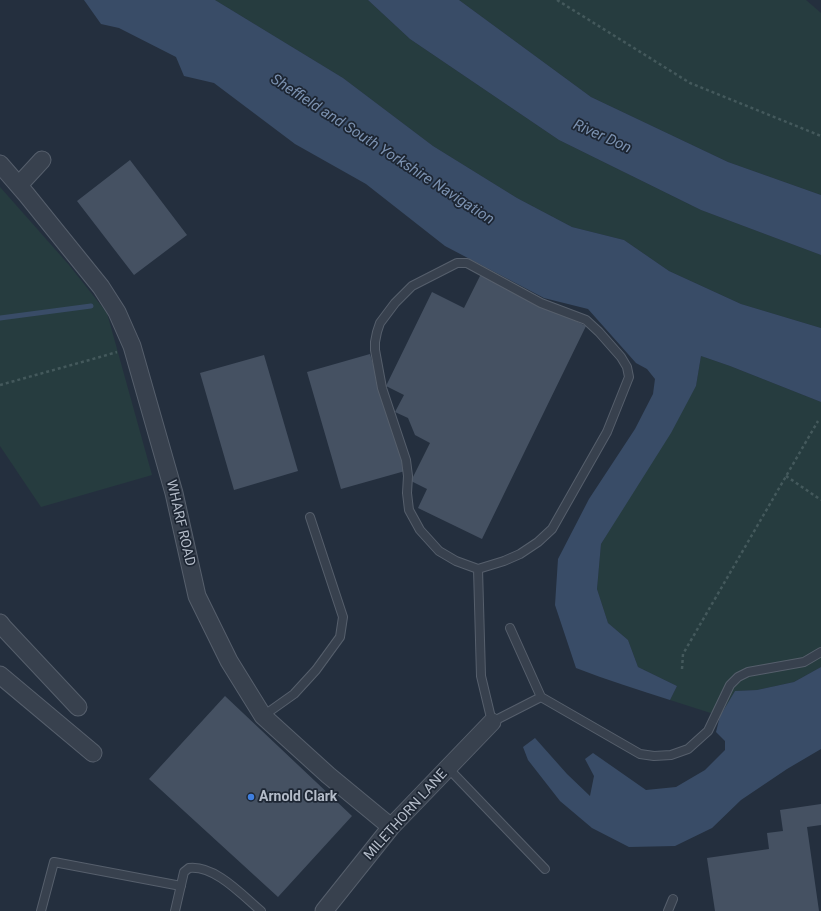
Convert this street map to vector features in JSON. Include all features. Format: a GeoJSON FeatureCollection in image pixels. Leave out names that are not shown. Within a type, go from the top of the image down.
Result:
{"type":"FeatureCollection","features":[{"type":"Feature","properties":{"kind":"street"},"geometry":{"type":"LineString","coordinates":[[19,185],[42,160]]}},
{"type":"Feature","properties":{"kind":"street","name":"WHARF ROAD"},"geometry":{"type":"LineString","coordinates":[[0,164],[19,185],[102,287],[117,312],[132,346],[174,493],[197,596],[229,661],[262,716],[328,775],[391,827]]}},
{"type":"Feature","properties":{"kind":"street"},"geometry":{"type":"LineString","coordinates":[[0,623],[78,707]]}},
{"type":"Feature","properties":{"kind":"street"},"geometry":{"type":"LineString","coordinates":[[0,675],[93,753]]}},
{"type":"Feature","properties":{"kind":"street","name":"MILETHORN LANE"},"geometry":{"type":"LineString","coordinates":[[324,911],[391,827],[492,722]]}},
{"type":"Feature","properties":{"kind":"lane"},"geometry":{"type":"LineString","coordinates":[[457,263],[467,263],[541,303],[586,320],[599,332],[621,358],[627,367],[629,376],[607,432],[552,530],[520,554],[504,561],[478,568],[456,561],[438,551],[420,530],[409,510],[406,460],[382,388],[375,350],[375,342],[380,323],[395,303],[412,286],[457,263]]}},
{"type":"Feature","properties":{"kind":"lane"},"geometry":{"type":"LineString","coordinates":[[262,716],[294,694],[316,670],[340,637],[343,617],[310,517]]}},
{"type":"Feature","properties":{"kind":"lane"},"geometry":{"type":"LineString","coordinates":[[478,568],[481,676],[492,722],[541,697]]}},
{"type":"Feature","properties":{"kind":"lane"},"geometry":{"type":"LineString","coordinates":[[510,628],[541,697],[640,754],[654,756],[671,755],[688,749],[708,731],[730,685],[738,677],[748,672],[804,662],[821,652]]}},
{"type":"Feature","properties":{"kind":"lane"},"geometry":{"type":"LineString","coordinates":[[448,768],[545,869]]}},
{"type":"Feature","properties":{"kind":"lane"},"geometry":{"type":"LineString","coordinates":[[41,911],[54,862],[181,886]]}},
{"type":"Feature","properties":{"kind":"lane"},"geometry":{"type":"LineString","coordinates":[[175,911],[184,872],[189,868],[195,867],[210,871],[227,882],[261,911]]}},
{"type":"Feature","properties":{"kind":"lane"},"geometry":{"type":"LineString","coordinates":[[668,911],[673,900]]}},
{"type":"Feature","properties":{"kind":"path"},"geometry":{"type":"LineString","coordinates":[[557,0],[690,83],[821,136]]}},
{"type":"Feature","properties":{"kind":"path"},"geometry":{"type":"LineString","coordinates":[[0,385],[100,357],[132,346]]}},
{"type":"Feature","properties":{"kind":"path"},"geometry":{"type":"LineString","coordinates":[[682,668],[683,654],[818,421]]}},
{"type":"Feature","properties":{"kind":"path"},"geometry":{"type":"LineString","coordinates":[[786,476],[821,500]]}},
{"type":"Feature","properties":{"kind":"green space"},"geometry":{"type":"Polygon","coordinates":[[[215,0],[368,0],[410,39],[559,140],[701,210],[821,255],[821,328],[741,304],[669,271],[624,240],[572,227],[517,198],[433,146],[343,78],[215,0]]]}},
{"type":"Feature","properties":{"kind":"green space"},"geometry":{"type":"Polygon","coordinates":[[[459,0],[806,0],[821,13],[821,195],[728,162],[591,97],[459,0]]]}},
{"type":"Feature","properties":{"kind":"green space"},"geometry":{"type":"Polygon","coordinates":[[[0,187],[69,265],[107,313],[152,475],[41,507],[0,446],[0,187]]]}},
{"type":"Feature","properties":{"kind":"green space"},"geometry":{"type":"Polygon","coordinates":[[[701,356],[821,402],[821,667],[794,682],[757,690],[735,691],[720,716],[670,700],[677,686],[638,667],[628,640],[608,623],[597,589],[601,544],[696,386],[701,356]]]}},
{"type":"Feature","properties":{"kind":"water","name":"Sheffield and South Yorkshire Navigation"},"geometry":{"type":"Polygon","coordinates":[[[84,0],[215,0],[343,78],[433,146],[517,198],[572,227],[624,240],[669,271],[741,304],[821,328],[821,402],[701,356],[696,386],[671,433],[601,544],[597,589],[608,623],[628,640],[638,667],[677,686],[670,700],[576,668],[555,605],[558,559],[589,499],[635,429],[653,394],[655,379],[647,369],[636,363],[588,309],[544,298],[445,246],[366,184],[295,144],[214,83],[184,76],[176,57],[119,28],[101,24],[84,0]]]}},
{"type":"Feature","properties":{"kind":"water","name":"River Don"},"geometry":{"type":"Polygon","coordinates":[[[368,0],[459,0],[591,97],[728,162],[821,195],[821,255],[701,210],[559,140],[410,39],[368,0]]]}},
{"type":"Feature","properties":{"kind":"water"},"geometry":{"type":"Polygon","coordinates":[[[821,667],[821,749],[787,769],[741,800],[712,828],[675,846],[629,847],[592,828],[560,801],[528,760],[523,747],[535,738],[567,774],[590,796],[594,776],[585,759],[593,753],[646,790],[676,787],[705,770],[725,750],[725,741],[716,732],[720,716],[735,691],[757,690],[794,682],[821,667]]]}},
{"type":"Feature","properties":{"kind":"building"},"geometry":{"type":"Polygon","coordinates":[[[130,160],[187,235],[134,275],[77,201],[130,160]]]}},
{"type":"Feature","properties":{"kind":"building"},"geometry":{"type":"Polygon","coordinates":[[[481,274],[586,326],[482,539],[418,508],[427,489],[411,481],[430,443],[415,435],[408,418],[395,412],[404,395],[386,386],[432,292],[464,308],[481,274]]]}},
{"type":"Feature","properties":{"kind":"building"},"geometry":{"type":"Polygon","coordinates":[[[370,354],[405,471],[341,489],[307,372],[370,354]]]}},
{"type":"Feature","properties":{"kind":"building"},"geometry":{"type":"Polygon","coordinates":[[[264,355],[298,471],[234,490],[200,373],[264,355]]]}},
{"type":"Feature","properties":{"kind":"building","name":"Arnold Clark"},"geometry":{"type":"Polygon","coordinates":[[[225,696],[352,816],[278,897],[149,779],[225,696]]]}},
{"type":"Feature","properties":{"kind":"building"},"geometry":{"type":"Polygon","coordinates":[[[821,804],[821,825],[807,827],[819,911],[715,911],[707,858],[769,849],[767,833],[783,831],[780,810],[821,804]]]}},
{"type":"Feature","properties":{"kind":"waterway"},"geometry":{"type":"LineString","coordinates":[[0,318],[91,306]]}},
{"type":"Feature","properties":{"kind":"place","name":"Arnold Clark"},"geometry":{"type":"Point","coordinates":[251,797]}}]}
